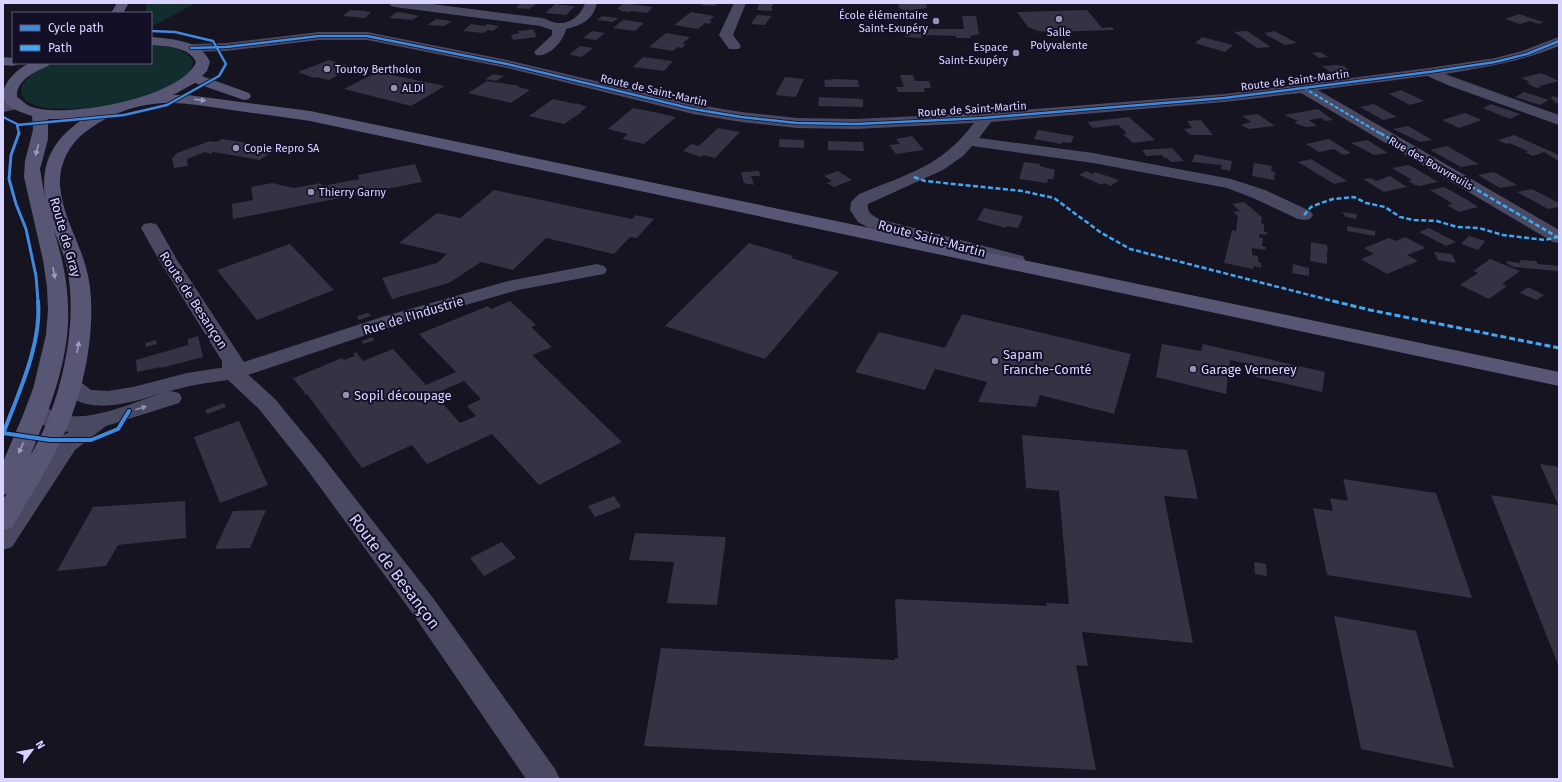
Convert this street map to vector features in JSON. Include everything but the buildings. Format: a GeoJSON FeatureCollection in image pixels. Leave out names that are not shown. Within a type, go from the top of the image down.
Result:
{"type":"FeatureCollection","features":[{"type":"Feature","properties":{"kind":"main road"},"geometry":{"type":"LineString","coordinates":[[118,12],[123,3]]}},
{"type":"Feature","properties":{"kind":"main road"},"geometry":{"type":"LineString","coordinates":[[41,64],[23,74],[8,94],[39,112],[73,114],[112,109],[148,100],[175,89],[197,72],[201,58],[191,48],[173,43],[152,42]]}},
{"type":"Feature","properties":{"kind":"main road"},"geometry":{"type":"LineString","coordinates":[[197,72],[220,88],[310,116]]}},
{"type":"Feature","properties":{"kind":"main road"},"geometry":{"type":"LineString","coordinates":[[148,100],[188,99],[310,116],[1559,379]]}},
{"type":"Feature","properties":{"kind":"main road","name":"Route de Gray"},"geometry":{"type":"LineString","coordinates":[[3,521],[49,443],[70,385],[79,342],[81,319],[79,280],[76,264],[54,203],[51,182],[55,160],[63,144],[83,125],[112,109]]}},
{"type":"Feature","properties":{"kind":"main road","name":"Route de Gray"},"geometry":{"type":"LineString","coordinates":[[3,486],[26,438],[36,412],[54,352],[58,312],[56,281],[47,235],[34,191],[32,175],[42,134],[42,124],[39,112]]}},
{"type":"Feature","properties":{"kind":"street"},"geometry":{"type":"LineString","coordinates":[[395,3],[542,22],[557,27],[581,20],[588,12],[591,3]]}},
{"type":"Feature","properties":{"kind":"street"},"geometry":{"type":"LineString","coordinates":[[734,46],[726,35],[740,3]]}},
{"type":"Feature","properties":{"kind":"street"},"geometry":{"type":"LineString","coordinates":[[533,71],[533,67],[541,52],[558,36],[559,29],[557,27]]}},
{"type":"Feature","properties":{"kind":"street"},"geometry":{"type":"LineString","coordinates":[[191,48],[226,47],[304,37],[335,35],[367,36],[389,40]]}},
{"type":"Feature","properties":{"kind":"street"},"geometry":{"type":"LineString","coordinates":[[197,72],[227,56],[280,44],[321,40],[389,40]]}},
{"type":"Feature","properties":{"kind":"street","name":"Route de Saint-Martin"},"geometry":{"type":"LineString","coordinates":[[389,40],[507,64],[693,109],[742,117],[797,123],[856,124],[983,118],[1224,98],[1429,72],[1527,54],[1559,41]]}},
{"type":"Feature","properties":{"kind":"street"},"geometry":{"type":"LineString","coordinates":[[507,64],[541,52]]}},
{"type":"Feature","properties":{"kind":"street"},"geometry":{"type":"LineString","coordinates":[[1429,72],[1455,83],[1559,120]]}},
{"type":"Feature","properties":{"kind":"street","name":"Rue des Bouvreuils"},"geometry":{"type":"LineString","coordinates":[[1303,88],[1559,238]]}},
{"type":"Feature","properties":{"kind":"street","name":"Route Saint-Martin"},"geometry":{"type":"LineString","coordinates":[[983,118],[983,122],[969,141],[956,154],[928,171],[865,198],[860,202],[859,210],[864,218],[873,223],[1120,287]]}},
{"type":"Feature","properties":{"kind":"street"},"geometry":{"type":"LineString","coordinates":[[969,141],[1093,158],[1231,184],[1259,194],[1304,215]]}},
{"type":"Feature","properties":{"kind":"street","name":"Route de Besançon"},"geometry":{"type":"LineString","coordinates":[[150,228],[168,260],[233,361],[233,373],[267,404],[314,462],[423,606],[544,779]]}},
{"type":"Feature","properties":{"kind":"street","name":"Rue de l'Industrie"},"geometry":{"type":"LineString","coordinates":[[233,373],[389,321],[515,285],[597,270]]}},
{"type":"Feature","properties":{"kind":"street"},"geometry":{"type":"LineString","coordinates":[[70,385],[83,396],[98,398],[116,397],[186,380],[233,373]]}},
{"type":"Feature","properties":{"kind":"street"},"geometry":{"type":"LineString","coordinates":[[36,412],[68,424],[82,424],[212,386],[233,373]]}},
{"type":"Feature","properties":{"kind":"street"},"geometry":{"type":"LineString","coordinates":[[3,540],[66,444],[103,419]]}},
{"type":"Feature","properties":{"kind":"green space"},"geometry":{"type":"Polygon","coordinates":[[[146,3],[196,3],[152,26],[152,12],[146,12],[146,3]]]}},
{"type":"Feature","properties":{"kind":"green space"},"geometry":{"type":"Polygon","coordinates":[[[152,45],[174,48],[184,52],[193,60],[191,69],[181,80],[164,90],[142,98],[90,108],[66,109],[45,107],[27,101],[21,95],[22,86],[27,79],[51,64],[152,64],[152,45]]]}},
{"type":"Feature","properties":{"kind":"marked path"},"geometry":{"type":"LineString","coordinates":[[1304,88],[1559,238]]}},
{"type":"Feature","properties":{"kind":"marked path"},"geometry":{"type":"LineString","coordinates":[[914,177],[925,181],[1022,191],[1054,198],[1100,232],[1130,249],[1370,310],[1559,348]]}},
{"type":"Feature","properties":{"kind":"marked path"},"geometry":{"type":"LineString","coordinates":[[1304,215],[1311,207],[1321,203],[1333,199],[1354,197],[1366,203],[1385,207],[1400,217],[1414,220],[1437,221],[1457,227],[1479,228],[1503,235],[1545,240],[1557,237]]}},
{"type":"Feature","properties":{"kind":"cycle path"},"geometry":{"type":"LineString","coordinates":[[17,125],[124,115],[167,105],[219,76],[226,64],[213,41],[175,32],[152,31]]}},
{"type":"Feature","properties":{"kind":"cycle path"},"geometry":{"type":"LineString","coordinates":[[191,48],[226,47],[319,36],[367,36],[507,64],[693,109],[741,117],[797,123],[856,124],[983,118],[1224,98],[1429,72],[1495,62],[1527,54],[1559,41]]}},
{"type":"Feature","properties":{"kind":"cycle path"},"geometry":{"type":"LineString","coordinates":[[3,117],[17,124],[19,134],[11,155],[9,179],[16,204],[26,229],[36,276],[39,310],[34,346],[3,434]]}},
{"type":"Feature","properties":{"kind":"cycle path"},"geometry":{"type":"LineString","coordinates":[[3,433],[50,440],[91,440],[118,429],[129,411]]}},
{"type":"Feature","properties":{"kind":"place","name":"Salle Polyvalente"},"geometry":{"type":"Point","coordinates":[1059,19]}},
{"type":"Feature","properties":{"kind":"place","name":"École élémentaire Saint-Exupéry"},"geometry":{"type":"Point","coordinates":[936,21]}},
{"type":"Feature","properties":{"kind":"place","name":"Espace Saint-Exupéry"},"geometry":{"type":"Point","coordinates":[1016,53]}},
{"type":"Feature","properties":{"kind":"place","name":"Toutoy Bertholon"},"geometry":{"type":"Point","coordinates":[327,69]}},
{"type":"Feature","properties":{"kind":"place","name":"ALDI"},"geometry":{"type":"Point","coordinates":[394,88]}},
{"type":"Feature","properties":{"kind":"place","name":"Copie Repro SA"},"geometry":{"type":"Point","coordinates":[236,148]}},
{"type":"Feature","properties":{"kind":"place","name":"Thierry Garny"},"geometry":{"type":"Point","coordinates":[311,192]}},
{"type":"Feature","properties":{"kind":"place","name":"Sapam Franche-Comté"},"geometry":{"type":"Point","coordinates":[995,361]}},
{"type":"Feature","properties":{"kind":"place","name":"Garage Vernerey"},"geometry":{"type":"Point","coordinates":[1193,369]}},
{"type":"Feature","properties":{"kind":"place","name":"Sopil découpage"},"geometry":{"type":"Point","coordinates":[346,395]}}]}
